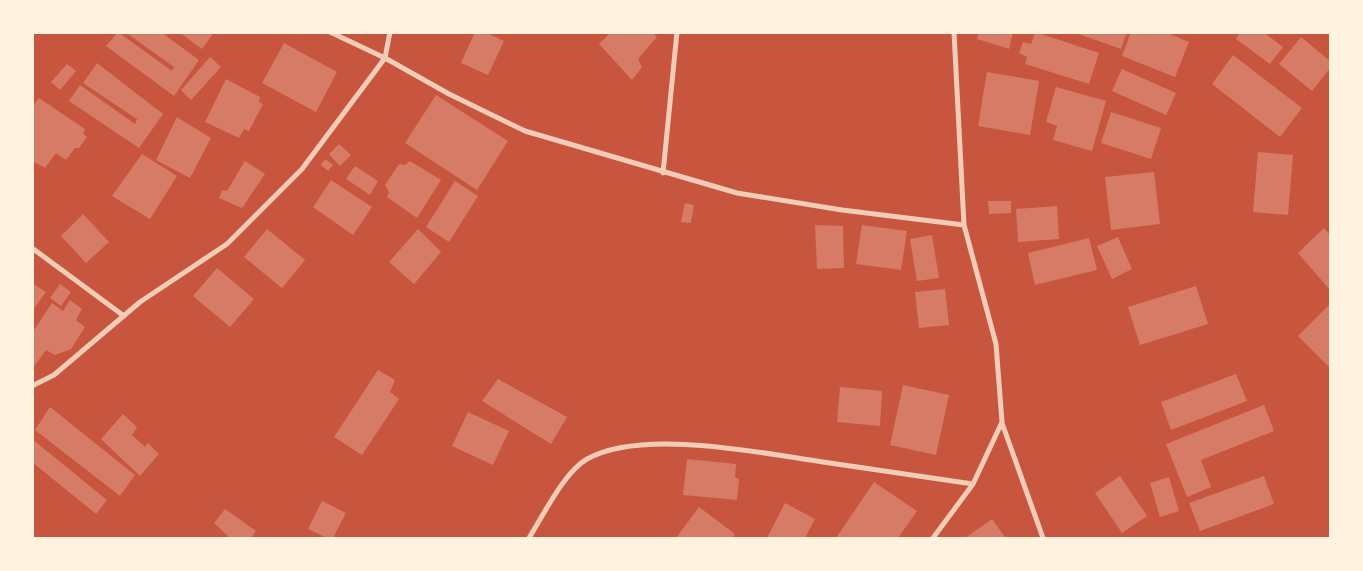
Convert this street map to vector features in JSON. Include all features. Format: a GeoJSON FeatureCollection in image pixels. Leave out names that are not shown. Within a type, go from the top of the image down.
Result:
{"type":"FeatureCollection","features":[{"type":"Feature","properties":{"kind":"street"},"geometry":{"type":"LineString","coordinates":[[330,32],[385,58],[449,94],[525,131],[663,173],[737,193],[842,210],[964,225]]}},
{"type":"Feature","properties":{"kind":"street"},"geometry":{"type":"LineString","coordinates":[[32,386],[54,375],[140,302],[227,244],[302,169],[385,58],[390,32]]}},
{"type":"Feature","properties":{"kind":"street"},"geometry":{"type":"LineString","coordinates":[[663,173],[677,32]]}},
{"type":"Feature","properties":{"kind":"street"},"geometry":{"type":"LineString","coordinates":[[954,32],[964,225],[996,344],[1002,422],[1043,538]]}},
{"type":"Feature","properties":{"kind":"street"},"geometry":{"type":"LineString","coordinates":[[32,248],[124,316]]}},
{"type":"Feature","properties":{"kind":"street"},"geometry":{"type":"LineString","coordinates":[[933,538],[973,484],[1002,422]]}},
{"type":"Feature","properties":{"kind":"street"},"geometry":{"type":"LineString","coordinates":[[529,538],[566,480],[586,460],[612,450],[646,445],[717,446],[973,484]]}},
{"type":"Feature","properties":{"kind":"building"},"geometry":{"type":"Polygon","coordinates":[[[118,32],[172,71],[174,67],[125,32],[161,32],[199,60],[174,96],[106,46],[118,32]]]}},
{"type":"Feature","properties":{"kind":"building"},"geometry":{"type":"Polygon","coordinates":[[[179,32],[214,32],[202,49],[179,32]]]}},
{"type":"Feature","properties":{"kind":"building"},"geometry":{"type":"Polygon","coordinates":[[[475,32],[485,32],[504,41],[488,75],[461,63],[475,32]]]}},
{"type":"Feature","properties":{"kind":"building"},"geometry":{"type":"Polygon","coordinates":[[[611,32],[652,32],[657,37],[638,59],[642,67],[632,80],[599,44],[611,32]]]}},
{"type":"Feature","properties":{"kind":"building"},"geometry":{"type":"Polygon","coordinates":[[[979,32],[1013,32],[1009,49],[977,39],[979,32]]]}},
{"type":"Feature","properties":{"kind":"building"},"geometry":{"type":"Polygon","coordinates":[[[1035,32],[1099,53],[1089,84],[1025,64],[1027,57],[1019,53],[1023,42],[1031,44],[1035,32]]]}},
{"type":"Feature","properties":{"kind":"building"},"geometry":{"type":"Polygon","coordinates":[[[1073,32],[1127,32],[1121,49],[1073,32]]]}},
{"type":"Feature","properties":{"kind":"building"},"geometry":{"type":"Polygon","coordinates":[[[1131,32],[1165,32],[1189,42],[1175,77],[1122,56],[1131,32]]]}},
{"type":"Feature","properties":{"kind":"building"},"geometry":{"type":"Polygon","coordinates":[[[1240,32],[1263,32],[1283,47],[1270,64],[1236,39],[1240,32]]]}},
{"type":"Feature","properties":{"kind":"building"},"geometry":{"type":"Polygon","coordinates":[[[1301,37],[1330,61],[1330,68],[1312,91],[1279,64],[1301,37]]]}},
{"type":"Feature","properties":{"kind":"building"},"geometry":{"type":"Polygon","coordinates":[[[284,43],[337,72],[316,112],[262,83],[284,43]]]}},
{"type":"Feature","properties":{"kind":"building"},"geometry":{"type":"Polygon","coordinates":[[[1233,55],[1302,108],[1280,137],[1212,84],[1233,55]]]}},
{"type":"Feature","properties":{"kind":"building"},"geometry":{"type":"Polygon","coordinates":[[[210,57],[221,67],[191,100],[181,90],[210,57]]]}},
{"type":"Feature","properties":{"kind":"building"},"geometry":{"type":"Polygon","coordinates":[[[97,63],[163,114],[139,148],[69,101],[80,85],[135,124],[137,119],[83,83],[97,63]]]}},
{"type":"Feature","properties":{"kind":"building"},"geometry":{"type":"Polygon","coordinates":[[[67,64],[76,71],[60,90],[51,82],[67,64]]]}},
{"type":"Feature","properties":{"kind":"building"},"geometry":{"type":"Polygon","coordinates":[[[1122,69],[1176,93],[1166,115],[1112,91],[1122,69]]]}},
{"type":"Feature","properties":{"kind":"building"},"geometry":{"type":"Polygon","coordinates":[[[987,72],[1039,81],[1030,135],[978,126],[987,72]]]}},
{"type":"Feature","properties":{"kind":"building"},"geometry":{"type":"Polygon","coordinates":[[[226,79],[260,97],[259,102],[263,104],[249,131],[244,129],[239,138],[205,122],[226,79]]]}},
{"type":"Feature","properties":{"kind":"building"},"geometry":{"type":"Polygon","coordinates":[[[1056,87],[1106,101],[1092,151],[1053,140],[1057,126],[1046,122],[1056,87]]]}},
{"type":"Feature","properties":{"kind":"building"},"geometry":{"type":"Polygon","coordinates":[[[436,95],[508,141],[477,190],[405,143],[436,95]]]}},
{"type":"Feature","properties":{"kind":"building"},"geometry":{"type":"Polygon","coordinates":[[[39,98],[85,129],[83,133],[87,137],[79,148],[75,148],[66,160],[56,153],[45,168],[32,161],[32,107],[39,98]]]}},
{"type":"Feature","properties":{"kind":"building"},"geometry":{"type":"Polygon","coordinates":[[[1111,112],[1161,128],[1151,159],[1101,143],[1111,112]]]}},
{"type":"Feature","properties":{"kind":"building"},"geometry":{"type":"Polygon","coordinates":[[[177,117],[211,138],[190,178],[156,160],[177,117]]]}},
{"type":"Feature","properties":{"kind":"building"},"geometry":{"type":"Polygon","coordinates":[[[339,144],[351,155],[340,166],[329,154],[339,144]]]}},
{"type":"Feature","properties":{"kind":"building"},"geometry":{"type":"Polygon","coordinates":[[[1258,152],[1293,155],[1288,215],[1253,212],[1258,152]]]}},
{"type":"Feature","properties":{"kind":"building"},"geometry":{"type":"Polygon","coordinates":[[[142,154],[177,176],[150,219],[112,196],[142,154]]]}},
{"type":"Feature","properties":{"kind":"building"},"geometry":{"type":"Polygon","coordinates":[[[325,159],[333,165],[328,171],[321,165],[325,159]]]}},
{"type":"Feature","properties":{"kind":"building"},"geometry":{"type":"Polygon","coordinates":[[[245,161],[265,174],[242,208],[219,198],[222,190],[227,191],[245,161]]]}},
{"type":"Feature","properties":{"kind":"building"},"geometry":{"type":"Polygon","coordinates":[[[410,161],[441,180],[417,218],[387,197],[389,192],[385,185],[399,164],[405,165],[410,161]]]}},
{"type":"Feature","properties":{"kind":"building"},"geometry":{"type":"Polygon","coordinates":[[[355,166],[378,181],[370,195],[346,179],[355,166]]]}},
{"type":"Feature","properties":{"kind":"building"},"geometry":{"type":"Polygon","coordinates":[[[1154,172],[1160,224],[1111,230],[1105,177],[1154,172]]]}},
{"type":"Feature","properties":{"kind":"building"},"geometry":{"type":"Polygon","coordinates":[[[331,180],[372,207],[353,235],[313,207],[331,180]]]}},
{"type":"Feature","properties":{"kind":"building"},"geometry":{"type":"Polygon","coordinates":[[[455,181],[478,196],[449,242],[426,227],[455,181]]]}},
{"type":"Feature","properties":{"kind":"building"},"geometry":{"type":"Polygon","coordinates":[[[988,201],[1011,201],[1011,213],[989,214],[988,201]]]}},
{"type":"Feature","properties":{"kind":"building"},"geometry":{"type":"Polygon","coordinates":[[[685,203],[694,205],[691,223],[681,222],[685,203]]]}},
{"type":"Feature","properties":{"kind":"building"},"geometry":{"type":"Polygon","coordinates":[[[1057,206],[1059,239],[1018,242],[1016,209],[1057,206]]]}},
{"type":"Feature","properties":{"kind":"building"},"geometry":{"type":"Polygon","coordinates":[[[83,214],[109,242],[86,263],[61,236],[83,214]]]}},
{"type":"Feature","properties":{"kind":"building"},"geometry":{"type":"Polygon","coordinates":[[[815,225],[843,226],[844,268],[817,269],[815,225]]]}},
{"type":"Feature","properties":{"kind":"building"},"geometry":{"type":"Polygon","coordinates":[[[862,225],[907,231],[901,270],[856,264],[862,225]]]}},
{"type":"Feature","properties":{"kind":"building"},"geometry":{"type":"Polygon","coordinates":[[[1324,228],[1330,235],[1330,290],[1298,253],[1324,228]]]}},
{"type":"Feature","properties":{"kind":"building"},"geometry":{"type":"Polygon","coordinates":[[[267,229],[305,260],[282,288],[244,257],[267,229]]]}},
{"type":"Feature","properties":{"kind":"building"},"geometry":{"type":"Polygon","coordinates":[[[418,229],[441,252],[414,284],[389,262],[418,229]]]}},
{"type":"Feature","properties":{"kind":"building"},"geometry":{"type":"Polygon","coordinates":[[[932,235],[939,278],[917,281],[910,239],[932,235]]]}},
{"type":"Feature","properties":{"kind":"building"},"geometry":{"type":"Polygon","coordinates":[[[1118,237],[1132,269],[1112,279],[1097,246],[1118,237]]]}},
{"type":"Feature","properties":{"kind":"building"},"geometry":{"type":"Polygon","coordinates":[[[1089,238],[1097,270],[1035,285],[1028,253],[1089,238]]]}},
{"type":"Feature","properties":{"kind":"building"},"geometry":{"type":"Polygon","coordinates":[[[217,268],[254,299],[230,327],[193,296],[217,268]]]}},
{"type":"Feature","properties":{"kind":"building"},"geometry":{"type":"Polygon","coordinates":[[[32,283],[46,292],[32,311],[32,283]]]}},
{"type":"Feature","properties":{"kind":"building"},"geometry":{"type":"Polygon","coordinates":[[[60,284],[71,292],[61,306],[50,298],[60,284]]]}},
{"type":"Feature","properties":{"kind":"building"},"geometry":{"type":"Polygon","coordinates":[[[1196,286],[1208,324],[1140,345],[1128,307],[1196,286]]]}},
{"type":"Feature","properties":{"kind":"building"},"geometry":{"type":"Polygon","coordinates":[[[945,289],[949,325],[919,328],[915,292],[945,289]]]}},
{"type":"Feature","properties":{"kind":"building"},"geometry":{"type":"Polygon","coordinates":[[[70,300],[82,309],[76,320],[85,327],[71,349],[55,355],[46,350],[35,365],[32,363],[32,333],[52,303],[63,311],[70,300]]]}},
{"type":"Feature","properties":{"kind":"building"},"geometry":{"type":"Polygon","coordinates":[[[1330,304],[1330,368],[1298,336],[1330,304]]]}},
{"type":"Feature","properties":{"kind":"building"},"geometry":{"type":"Polygon","coordinates":[[[378,370],[395,380],[390,392],[399,399],[362,455],[334,437],[378,370]]]}},
{"type":"Feature","properties":{"kind":"building"},"geometry":{"type":"Polygon","coordinates":[[[1236,374],[1247,401],[1171,430],[1161,402],[1236,374]]]}},
{"type":"Feature","properties":{"kind":"building"},"geometry":{"type":"Polygon","coordinates":[[[498,379],[567,417],[551,444],[482,401],[498,379]]]}},
{"type":"Feature","properties":{"kind":"building"},"geometry":{"type":"Polygon","coordinates":[[[903,385],[949,395],[936,455],[890,445],[903,385]]]}},
{"type":"Feature","properties":{"kind":"building"},"geometry":{"type":"Polygon","coordinates":[[[840,387],[882,391],[880,426],[837,422],[840,387]]]}},
{"type":"Feature","properties":{"kind":"building"},"geometry":{"type":"Polygon","coordinates":[[[1264,405],[1274,431],[1201,460],[1211,487],[1187,497],[1166,444],[1264,405]]]}},
{"type":"Feature","properties":{"kind":"building"},"geometry":{"type":"Polygon","coordinates":[[[50,407],[135,475],[120,496],[35,430],[50,407]]]}},
{"type":"Feature","properties":{"kind":"building"},"geometry":{"type":"Polygon","coordinates":[[[468,412],[509,431],[493,465],[452,446],[468,412]]]}},
{"type":"Feature","properties":{"kind":"building"},"geometry":{"type":"Polygon","coordinates":[[[123,414],[137,427],[132,435],[145,447],[148,443],[159,454],[140,476],[101,439],[123,414]]]}},
{"type":"Feature","properties":{"kind":"building"},"geometry":{"type":"Polygon","coordinates":[[[32,439],[107,500],[96,514],[32,462],[32,439]]]}},
{"type":"Feature","properties":{"kind":"building"},"geometry":{"type":"Polygon","coordinates":[[[687,459],[736,464],[735,477],[739,479],[737,500],[683,495],[687,459]]]}},
{"type":"Feature","properties":{"kind":"building"},"geometry":{"type":"Polygon","coordinates":[[[1120,476],[1147,516],[1122,533],[1095,493],[1120,476]]]}},
{"type":"Feature","properties":{"kind":"building"},"geometry":{"type":"Polygon","coordinates":[[[1264,476],[1274,504],[1200,531],[1189,503],[1264,476]]]}},
{"type":"Feature","properties":{"kind":"building"},"geometry":{"type":"Polygon","coordinates":[[[1169,477],[1179,511],[1160,517],[1150,483],[1169,477]]]}},
{"type":"Feature","properties":{"kind":"building"},"geometry":{"type":"Polygon","coordinates":[[[874,482],[917,511],[898,538],[836,538],[874,482]]]}},
{"type":"Feature","properties":{"kind":"building"},"geometry":{"type":"Polygon","coordinates":[[[322,501],[346,513],[333,538],[327,538],[308,529],[322,501]]]}},
{"type":"Feature","properties":{"kind":"building"},"geometry":{"type":"Polygon","coordinates":[[[785,503],[815,519],[805,538],[767,538],[785,503]]]}},
{"type":"Feature","properties":{"kind":"building"},"geometry":{"type":"Polygon","coordinates":[[[699,507],[735,534],[732,538],[676,538],[699,507]]]}},
{"type":"Feature","properties":{"kind":"building"},"geometry":{"type":"Polygon","coordinates":[[[225,509],[256,531],[251,538],[227,538],[228,536],[214,523],[225,509]]]}},
{"type":"Feature","properties":{"kind":"building"},"geometry":{"type":"Polygon","coordinates":[[[992,519],[1005,537],[965,538],[992,519]]]}}]}
